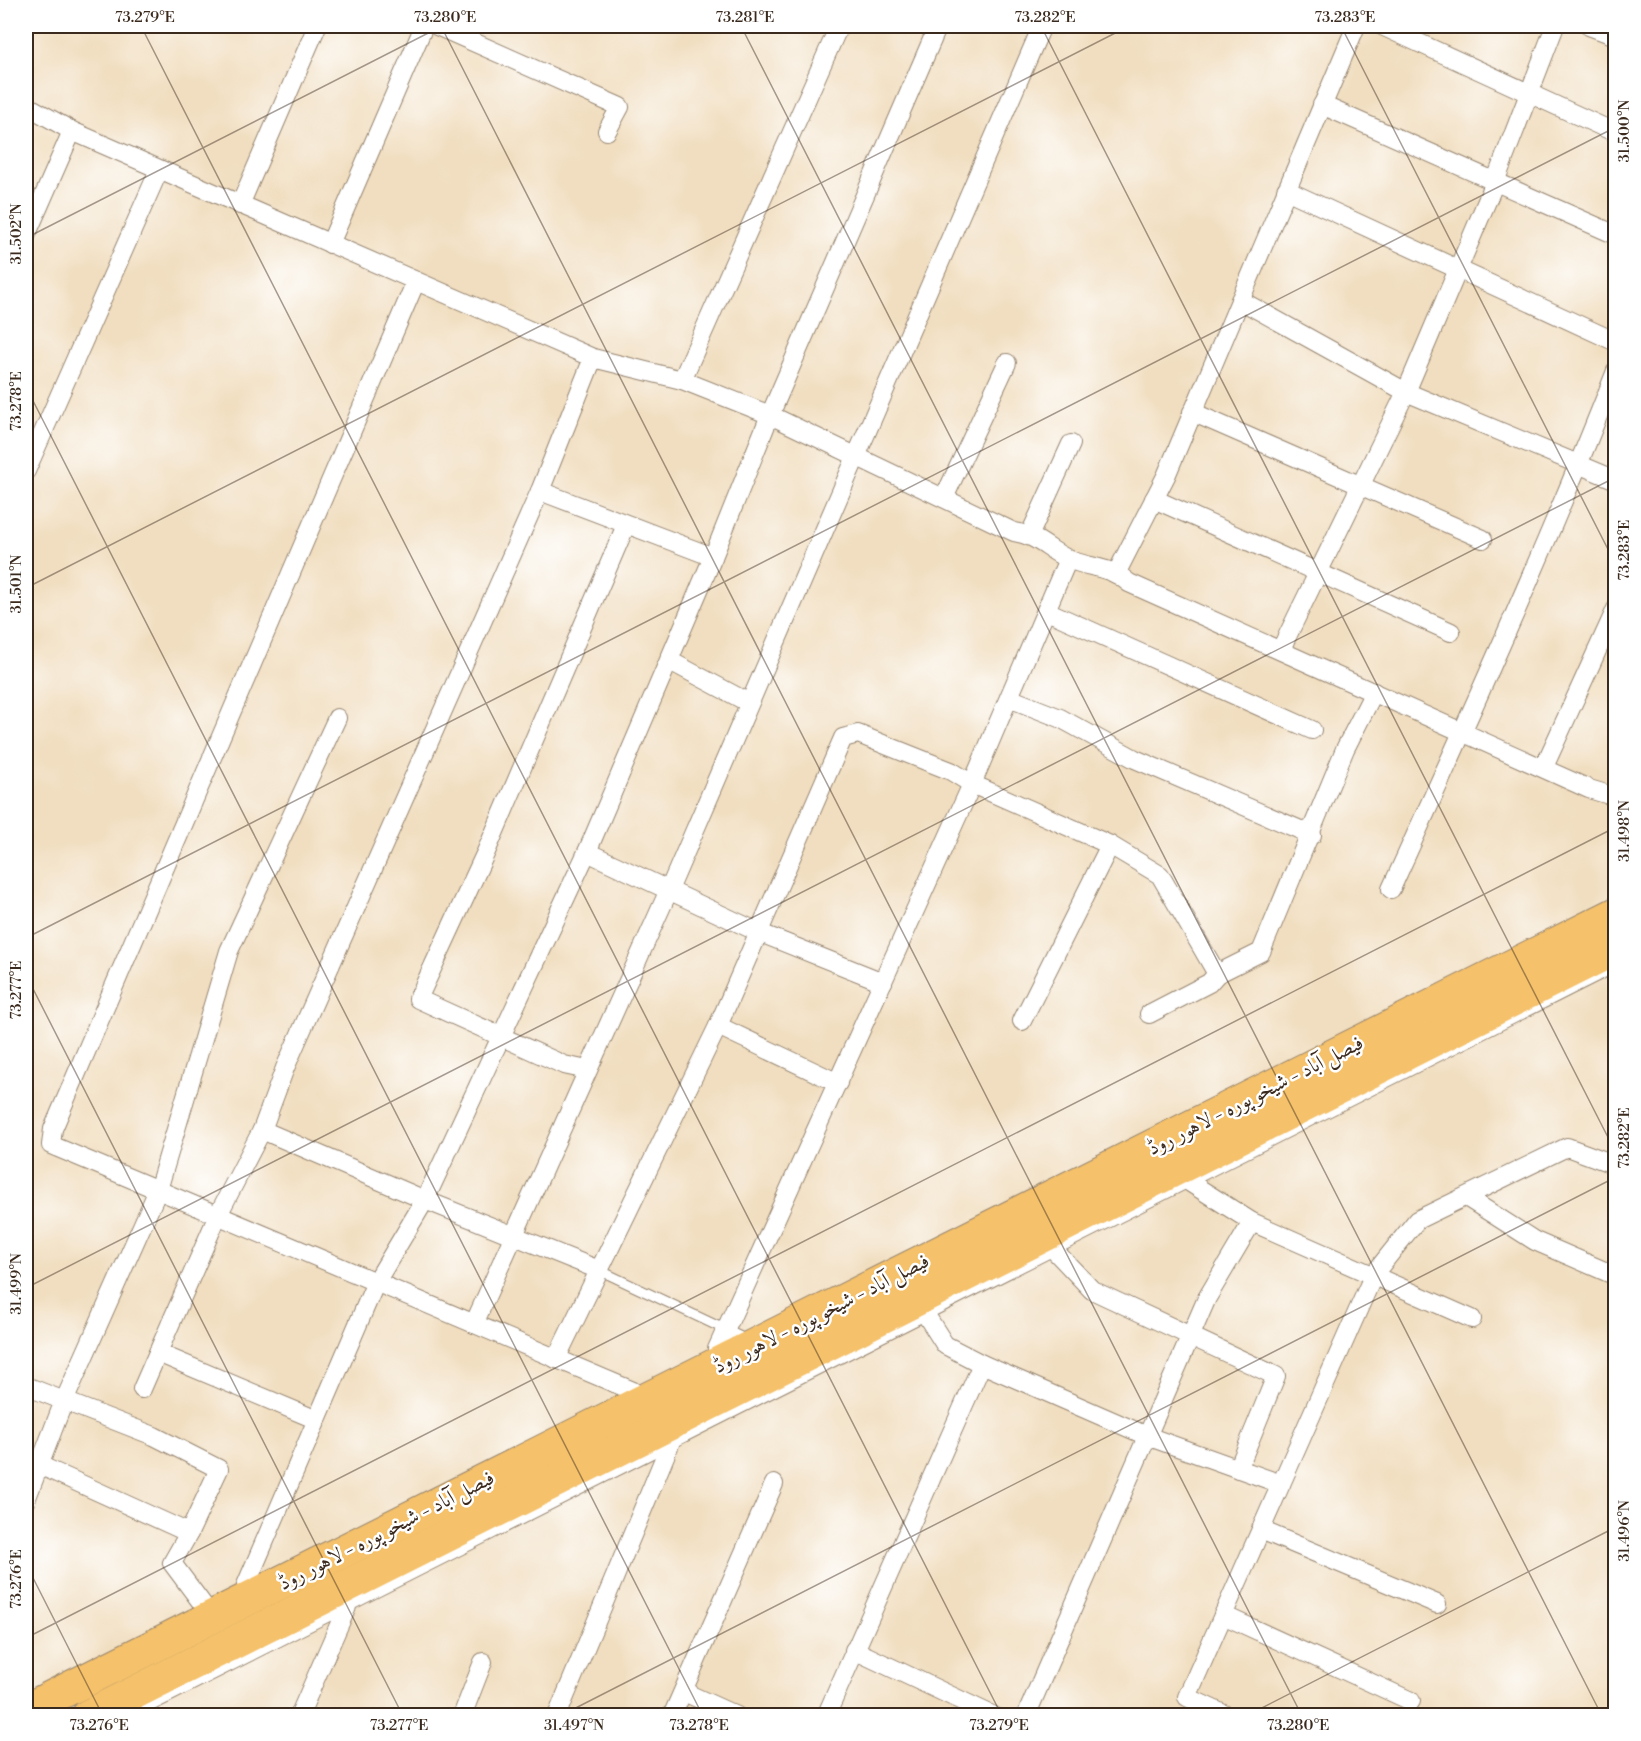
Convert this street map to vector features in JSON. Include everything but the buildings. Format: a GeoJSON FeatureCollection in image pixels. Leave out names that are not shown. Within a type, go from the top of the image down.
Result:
{"type":"FeatureCollection","features":[{"type":"Feature","properties":{"kind":"highway","name":"فیصل آباد - شیخو پورہ - لاہور روڈ"},"geometry":{"type":"LineString","coordinates":[[26,1710],[1616,914]]}},
{"type":"Feature","properties":{"kind":"highway","name":"فیصل آباد - شیخو پورہ - لاہور روڈ"},"geometry":{"type":"LineString","coordinates":[[88,1716],[1616,948]]}},
{"type":"Feature","properties":{"kind":"street"},"geometry":{"type":"LineString","coordinates":[[240,205],[317,26]]}},
{"type":"Feature","properties":{"kind":"street"},"geometry":{"type":"LineString","coordinates":[[330,244],[424,26]]}},
{"type":"Feature","properties":{"kind":"street"},"geometry":{"type":"LineString","coordinates":[[437,26],[620,107],[608,131]]}},
{"type":"Feature","properties":{"kind":"street"},"geometry":{"type":"LineString","coordinates":[[682,380],[839,26]]}},
{"type":"Feature","properties":{"kind":"street"},"geometry":{"type":"LineString","coordinates":[[246,1585],[376,1282],[425,1200],[587,852],[714,557],[770,415],[938,26]]}},
{"type":"Feature","properties":{"kind":"street"},"geometry":{"type":"LineString","coordinates":[[474,1324],[669,890],[1042,26]]}},
{"type":"Feature","properties":{"kind":"street"},"geometry":{"type":"LineString","coordinates":[[1117,572],[1154,499],[1356,26]]}},
{"type":"Feature","properties":{"kind":"street"},"geometry":{"type":"LineString","coordinates":[[1382,26],[1616,133]]}},
{"type":"Feature","properties":{"kind":"street"},"geometry":{"type":"LineString","coordinates":[[1281,649],[1320,573],[1406,392],[1495,182],[1555,26]]}},
{"type":"Feature","properties":{"kind":"street"},"geometry":{"type":"LineString","coordinates":[[1589,26],[1616,36]]}},
{"type":"Feature","properties":{"kind":"street"},"geometry":{"type":"LineString","coordinates":[[26,105],[72,131],[159,170],[592,358],[682,380],[770,415],[1014,532],[1030,534],[1068,559],[1117,572],[1129,583],[1281,649],[1589,789],[1616,797]]}},
{"type":"Feature","properties":{"kind":"street"},"geometry":{"type":"LineString","coordinates":[[1322,105],[1616,235]]}},
{"type":"Feature","properties":{"kind":"street"},"geometry":{"type":"LineString","coordinates":[[26,236],[72,131]]}},
{"type":"Feature","properties":{"kind":"street"},"geometry":{"type":"LineString","coordinates":[[26,471],[159,170]]}},
{"type":"Feature","properties":{"kind":"street"},"geometry":{"type":"LineString","coordinates":[[1286,190],[1616,342]]}},
{"type":"Feature","properties":{"kind":"street"},"geometry":{"type":"LineString","coordinates":[[416,281],[53,1129],[51,1144],[633,1391]]}},
{"type":"Feature","properties":{"kind":"street"},"geometry":{"type":"LineString","coordinates":[[1240,300],[1406,392],[1616,480]]}},
{"type":"Feature","properties":{"kind":"street"},"geometry":{"type":"LineString","coordinates":[[142,1389],[218,1215],[262,1130],[285,1068],[337,955],[540,490],[592,358]]}},
{"type":"Feature","properties":{"kind":"street"},"geometry":{"type":"LineString","coordinates":[[944,498],[1007,363]]}},
{"type":"Feature","properties":{"kind":"street"},"geometry":{"type":"LineString","coordinates":[[1391,889],[1579,465],[1616,371]]}},
{"type":"Feature","properties":{"kind":"street"},"geometry":{"type":"LineString","coordinates":[[1192,412],[1483,538]]}},
{"type":"Feature","properties":{"kind":"street"},"geometry":{"type":"LineString","coordinates":[[1030,534],[1071,444]]}},
{"type":"Feature","properties":{"kind":"street"},"geometry":{"type":"LineString","coordinates":[[540,490],[714,557]]}},
{"type":"Feature","properties":{"kind":"street"},"geometry":{"type":"LineString","coordinates":[[1154,499],[1451,632]]}},
{"type":"Feature","properties":{"kind":"street"},"geometry":{"type":"LineString","coordinates":[[587,1070],[564,1065],[418,999],[486,852],[626,525]]}},
{"type":"Feature","properties":{"kind":"street"},"geometry":{"type":"LineString","coordinates":[[711,1352],[733,1334],[838,1083],[972,784],[1068,559]]}},
{"type":"Feature","properties":{"kind":"street"},"geometry":{"type":"LineString","coordinates":[[1544,767],[1615,609]]}},
{"type":"Feature","properties":{"kind":"street"},"geometry":{"type":"LineString","coordinates":[[1047,611],[1312,730]]}},
{"type":"Feature","properties":{"kind":"street"},"geometry":{"type":"LineString","coordinates":[[670,661],[749,704]]}},
{"type":"Feature","properties":{"kind":"street"},"geometry":{"type":"LineString","coordinates":[[1149,1014],[1209,983],[1217,974],[1261,952],[1312,835],[1346,749],[1374,692]]}},
{"type":"Feature","properties":{"kind":"street"},"geometry":{"type":"LineString","coordinates":[[1009,698],[1060,718],[1135,759],[1312,835]]}},
{"type":"Feature","properties":{"kind":"street"},"geometry":{"type":"LineString","coordinates":[[26,1500],[32,1462],[65,1401],[158,1190],[229,951],[337,718]]}},
{"type":"Feature","properties":{"kind":"street"},"geometry":{"type":"LineString","coordinates":[[556,1359],[717,1026],[843,738],[858,734],[951,771],[972,784],[1110,845],[1160,875],[1217,974]]}},
{"type":"Feature","properties":{"kind":"street"},"geometry":{"type":"LineString","coordinates":[[1022,1021],[1110,845]]}},
{"type":"Feature","properties":{"kind":"street"},"geometry":{"type":"LineString","coordinates":[[587,852],[758,932],[883,982]]}},
{"type":"Feature","properties":{"kind":"street"},"geometry":{"type":"LineString","coordinates":[[717,1026],[838,1083]]}},
{"type":"Feature","properties":{"kind":"street"},"geometry":{"type":"LineString","coordinates":[[262,1130],[425,1200],[515,1234],[599,1270]]}},
{"type":"Feature","properties":{"kind":"street"},"geometry":{"type":"LineString","coordinates":[[1228,1716],[1186,1697],[1374,1274],[1417,1220],[1567,1147],[1616,1165]]}},
{"type":"Feature","properties":{"kind":"street"},"geometry":{"type":"LineString","coordinates":[[1189,1182],[1252,1222],[1472,1319]]}},
{"type":"Feature","properties":{"kind":"street"},"geometry":{"type":"LineString","coordinates":[[1466,1197],[1535,1241],[1616,1276]]}},
{"type":"Feature","properties":{"kind":"street"},"geometry":{"type":"LineString","coordinates":[[1026,1716],[1207,1298],[1252,1222]]}},
{"type":"Feature","properties":{"kind":"street"},"geometry":{"type":"LineString","coordinates":[[1054,1250],[1092,1290],[1276,1376],[1238,1469]]}},
{"type":"Feature","properties":{"kind":"street"},"geometry":{"type":"LineString","coordinates":[[926,1315],[945,1345],[982,1364],[1147,1436],[1281,1484]]}},
{"type":"Feature","properties":{"kind":"street"},"geometry":{"type":"LineString","coordinates":[[158,1353],[317,1420]]}},
{"type":"Feature","properties":{"kind":"street"},"geometry":{"type":"LineString","coordinates":[[826,1716],[982,1364]]}},
{"type":"Feature","properties":{"kind":"street"},"geometry":{"type":"LineString","coordinates":[[26,1386],[154,1436],[219,1469],[172,1563],[204,1606]]}},
{"type":"Feature","properties":{"kind":"street"},"geometry":{"type":"LineString","coordinates":[[556,1716],[670,1444]]}},
{"type":"Feature","properties":{"kind":"street"},"geometry":{"type":"LineString","coordinates":[[32,1462],[189,1533]]}},
{"type":"Feature","properties":{"kind":"street"},"geometry":{"type":"LineString","coordinates":[[672,1716],[774,1484]]}},
{"type":"Feature","properties":{"kind":"street"},"geometry":{"type":"LineString","coordinates":[[1261,1530],[1437,1604]]}},
{"type":"Feature","properties":{"kind":"street"},"geometry":{"type":"LineString","coordinates":[[299,1716],[347,1607]]}},
{"type":"Feature","properties":{"kind":"street"},"geometry":{"type":"LineString","coordinates":[[1223,1615],[1411,1701]]}},
{"type":"Feature","properties":{"kind":"street"},"geometry":{"type":"LineString","coordinates":[[854,1650],[994,1716]]}},
{"type":"Feature","properties":{"kind":"street"},"geometry":{"type":"LineString","coordinates":[[462,1716],[483,1662]]}},
{"type":"Feature","properties":{"kind":"street"},"geometry":{"type":"LineString","coordinates":[[684,1692],[737,1716]]}},
{"type":"Feature","properties":{"kind":"lane"},"geometry":{"type":"LineString","coordinates":[[132,1716],[1616,967]]}},
{"type":"Feature","properties":{"kind":"lane"},"geometry":{"type":"LineString","coordinates":[[599,1270],[733,1334],[751,1332]]}}]}
